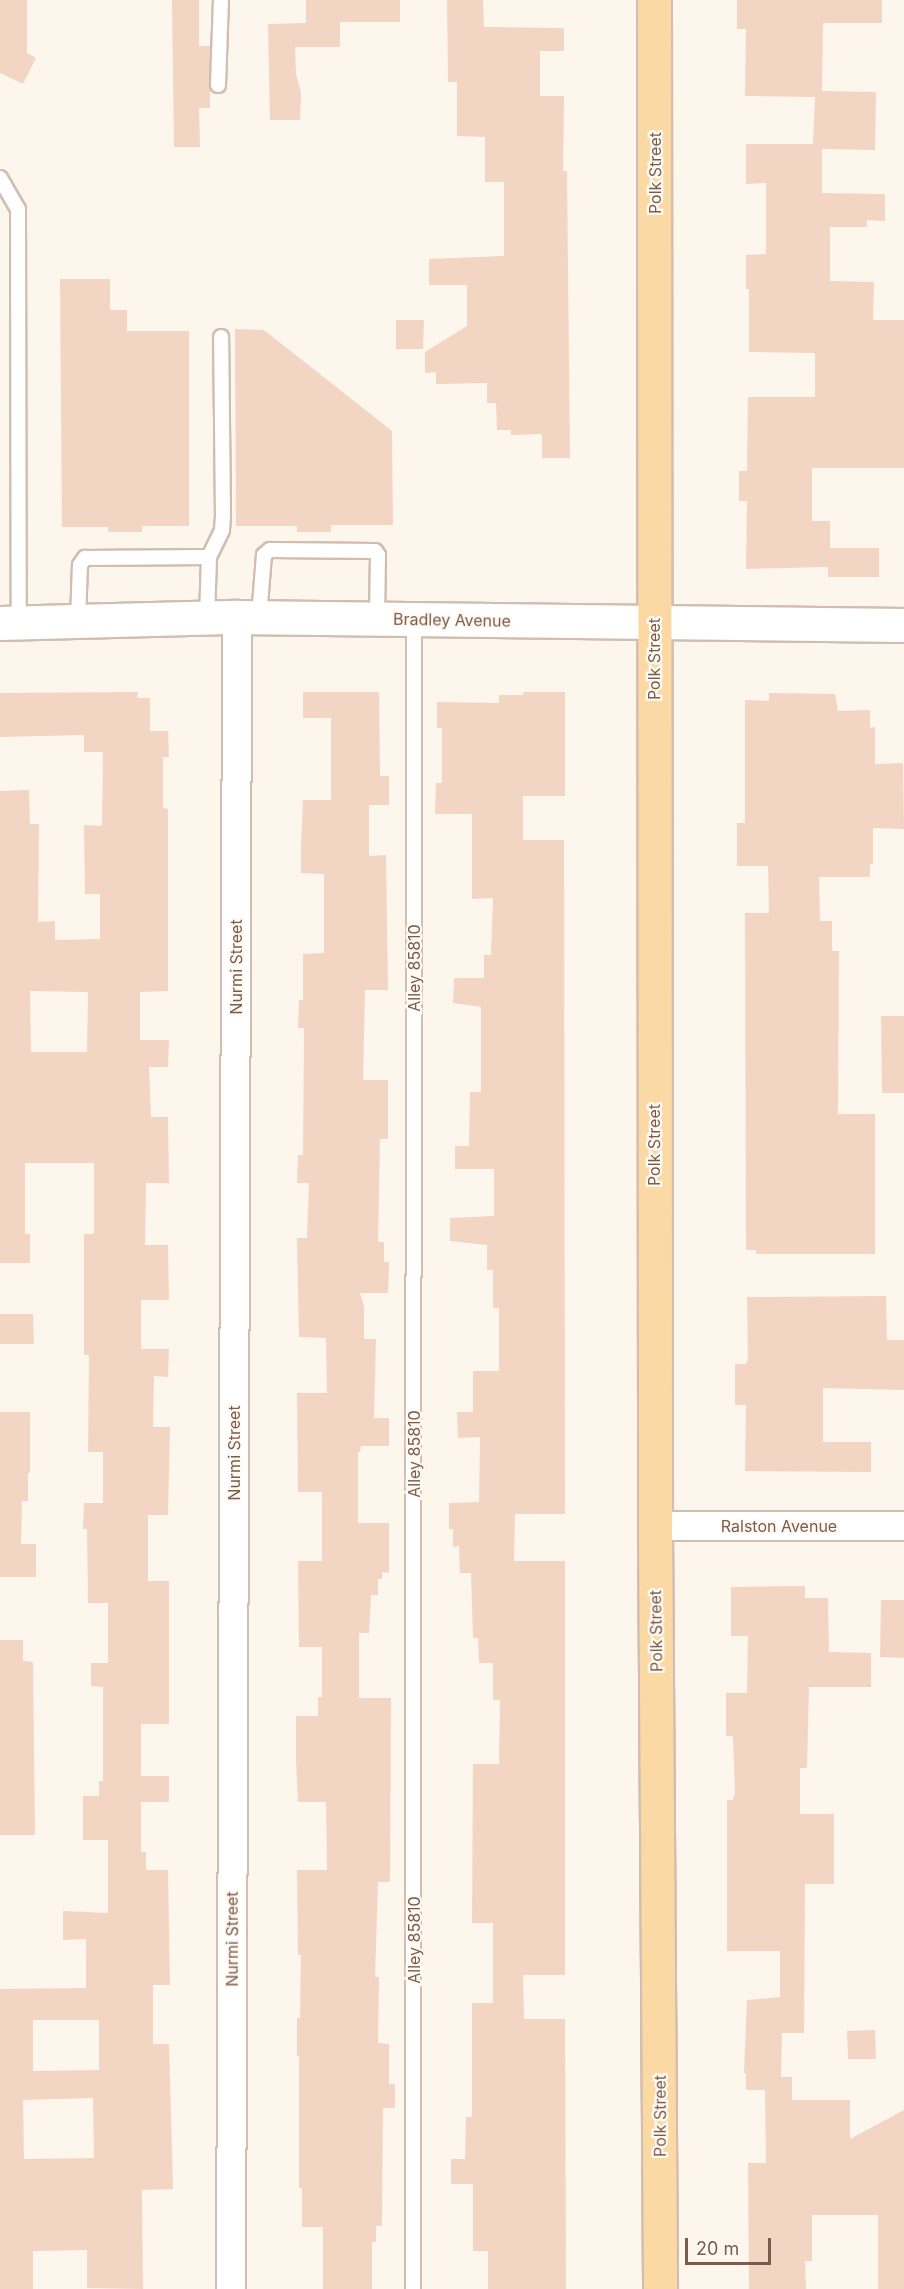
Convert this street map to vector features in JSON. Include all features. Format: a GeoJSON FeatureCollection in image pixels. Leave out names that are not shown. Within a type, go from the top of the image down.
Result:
{"type":"FeatureCollection","features":[{"type":"Feature","properties":{"kind":"main road","name":"Polk Street"},"geometry":{"type":"LineString","coordinates":[[654,0],[655,1526],[660,2289]]}},
{"type":"Feature","properties":{"kind":"street","name":"Bradley Avenue"},"geometry":{"type":"LineString","coordinates":[[10,623],[234,617],[904,625]]}},
{"type":"Feature","properties":{"kind":"street","name":"Nurmi Street"},"geometry":{"type":"LineString","coordinates":[[231,2289],[234,617]]}},
{"type":"Feature","properties":{"kind":"street","name":"Ralston Avenue"},"geometry":{"type":"LineString","coordinates":[[655,1526],[904,1526]]}},
{"type":"Feature","properties":{"kind":"lane"},"geometry":{"type":"LineString","coordinates":[[218,85],[221,0]]}},
{"type":"Feature","properties":{"kind":"lane"},"geometry":{"type":"LineString","coordinates":[[0,178],[18,209],[10,623]]}},
{"type":"Feature","properties":{"kind":"lane"},"geometry":{"type":"LineString","coordinates":[[221,337],[222,530],[209,557],[234,617]]}},
{"type":"Feature","properties":{"kind":"lane"},"geometry":{"type":"LineString","coordinates":[[234,617],[264,555],[270,550],[375,551],[378,555],[377,619]]}},
{"type":"Feature","properties":{"kind":"lane"},"geometry":{"type":"LineString","coordinates":[[78,621],[80,565],[85,558],[209,557]]}},
{"type":"Feature","properties":{"kind":"lane","name":"Alley 85810"},"geometry":{"type":"LineString","coordinates":[[413,2289],[414,619]]}},
{"type":"Feature","properties":{"kind":"building"},"geometry":{"type":"Polygon","coordinates":[[[0,0],[27,0],[27,53],[36,58],[23,84],[0,73],[0,0]]]}},
{"type":"Feature","properties":{"kind":"building"},"geometry":{"type":"Polygon","coordinates":[[[172,0],[199,0],[199,46],[210,46],[210,108],[199,108],[200,147],[174,147],[172,0]]]}},
{"type":"Feature","properties":{"kind":"building"},"geometry":{"type":"Polygon","coordinates":[[[306,0],[400,0],[400,22],[340,22],[340,47],[295,47],[296,74],[301,93],[300,120],[270,120],[268,24],[306,23],[306,0]]]}},
{"type":"Feature","properties":{"kind":"building"},"geometry":{"type":"Polygon","coordinates":[[[447,0],[483,0],[484,27],[564,28],[564,51],[540,51],[540,96],[564,96],[563,171],[567,171],[570,458],[542,458],[542,434],[511,435],[511,430],[497,430],[496,403],[487,403],[487,383],[436,384],[436,372],[425,373],[425,352],[467,326],[467,285],[429,285],[429,259],[504,256],[504,182],[485,182],[485,137],[457,136],[457,82],[448,82],[447,0]]]}},
{"type":"Feature","properties":{"kind":"building"},"geometry":{"type":"Polygon","coordinates":[[[737,0],[882,0],[882,23],[823,23],[822,91],[876,92],[875,150],[822,149],[822,193],[885,194],[885,221],[867,220],[867,227],[830,227],[830,281],[874,282],[873,320],[904,320],[904,468],[812,468],[812,521],[830,521],[830,548],[879,548],[879,577],[828,577],[828,567],[746,569],[747,501],[739,501],[739,471],[747,471],[748,397],[815,397],[815,353],[749,352],[749,289],[746,289],[746,255],[766,254],[766,183],[746,184],[746,144],[813,144],[815,97],[745,96],[746,29],[737,29],[737,0]]]}},
{"type":"Feature","properties":{"kind":"building"},"geometry":{"type":"Polygon","coordinates":[[[60,279],[110,279],[110,310],[127,310],[127,331],[189,331],[189,526],[142,526],[142,532],[108,532],[108,527],[62,527],[60,279]]]}},
{"type":"Feature","properties":{"kind":"building"},"geometry":{"type":"Polygon","coordinates":[[[396,320],[424,320],[423,349],[396,349],[396,320]]]}},
{"type":"Feature","properties":{"kind":"building"},"geometry":{"type":"Polygon","coordinates":[[[235,329],[264,330],[392,431],[393,525],[331,525],[331,532],[297,532],[297,526],[236,526],[235,329]]]}},
{"type":"Feature","properties":{"kind":"building"},"geometry":{"type":"Polygon","coordinates":[[[138,692],[137,698],[150,698],[150,731],[168,731],[169,757],[163,757],[163,808],[168,809],[168,991],[140,992],[140,1040],[169,1040],[168,1067],[149,1067],[151,1117],[168,1117],[169,1183],[146,1183],[145,1245],[168,1245],[169,1300],[141,1300],[141,1349],[169,1349],[168,1377],[154,1376],[153,1427],[170,1427],[168,1515],[148,1515],[148,1581],[169,1581],[169,1724],[141,1724],[141,1776],[169,1776],[169,1802],[141,1802],[141,1852],[146,1852],[146,1870],[168,1870],[170,1985],[153,1985],[153,2044],[169,2044],[173,2189],[142,2190],[143,2289],[87,2288],[87,2250],[33,2251],[33,2289],[0,2289],[0,1989],[86,1988],[86,1939],[63,1940],[63,1911],[108,1913],[108,1840],[83,1840],[83,1796],[99,1796],[99,1781],[103,1781],[103,1687],[91,1686],[91,1663],[108,1663],[108,1603],[88,1603],[87,1529],[83,1529],[84,1503],[103,1503],[103,1452],[88,1452],[89,1355],[84,1355],[84,1234],[94,1234],[94,1163],[25,1163],[25,1234],[30,1234],[30,1263],[0,1263],[0,791],[29,790],[30,824],[39,824],[38,922],[55,921],[55,940],[100,939],[100,894],[85,894],[84,825],[102,826],[103,752],[84,752],[84,735],[0,737],[0,693],[138,692]],[[30,991],[31,1052],[87,1052],[88,992],[30,991]],[[33,2020],[33,2071],[99,2070],[99,2020],[33,2020]],[[93,2098],[23,2100],[24,2159],[94,2158],[93,2098]]]}},
{"type":"Feature","properties":{"kind":"building"},"geometry":{"type":"Polygon","coordinates":[[[303,692],[379,692],[380,776],[389,776],[389,805],[369,805],[369,856],[386,855],[388,990],[365,990],[363,1080],[388,1080],[388,1139],[380,1139],[378,1242],[384,1242],[384,1262],[389,1262],[388,1293],[360,1293],[364,1306],[364,1339],[376,1339],[374,1418],[389,1418],[389,1446],[361,1446],[358,1452],[358,1523],[389,1523],[389,1573],[382,1572],[382,1579],[378,1579],[378,1595],[371,1595],[369,1633],[359,1633],[359,1698],[391,1698],[390,1882],[378,1882],[375,1977],[379,1977],[378,2043],[389,2044],[389,2084],[395,2084],[395,2108],[383,2108],[382,2226],[376,2226],[376,2242],[372,2242],[372,2289],[323,2289],[323,2227],[302,2227],[302,2188],[299,2188],[297,2018],[300,2018],[301,1955],[298,1955],[297,1870],[327,1870],[326,1802],[298,1802],[296,1760],[296,1716],[318,1716],[318,1697],[322,1697],[322,1647],[299,1647],[298,1561],[322,1561],[322,1492],[298,1492],[297,1393],[327,1393],[326,1338],[299,1337],[297,1238],[307,1238],[309,1183],[297,1183],[298,1155],[303,1155],[304,1028],[298,1028],[299,1000],[303,1000],[303,954],[324,953],[324,874],[301,873],[301,846],[303,800],[331,800],[331,718],[303,718],[303,692]]]}},
{"type":"Feature","properties":{"kind":"building"},"geometry":{"type":"Polygon","coordinates":[[[523,692],[565,692],[565,796],[523,796],[523,840],[564,840],[565,1514],[515,1514],[514,1561],[565,1561],[565,1975],[523,1975],[524,2019],[565,2019],[566,2289],[488,2289],[488,2251],[473,2251],[473,2184],[451,2184],[451,2159],[465,2159],[466,2117],[472,2117],[472,2003],[493,2003],[493,1923],[472,1923],[473,1764],[499,1764],[500,1700],[493,1700],[493,1663],[479,1663],[478,1638],[473,1638],[471,1573],[460,1573],[459,1546],[453,1547],[453,1529],[449,1529],[449,1503],[479,1502],[480,1437],[458,1438],[457,1412],[473,1412],[473,1371],[499,1371],[499,1308],[493,1308],[493,1270],[487,1270],[487,1245],[450,1241],[450,1218],[494,1216],[494,1169],[455,1169],[455,1146],[469,1146],[470,1092],[481,1092],[481,1007],[453,1003],[454,978],[484,978],[484,955],[491,955],[493,898],[472,899],[472,814],[435,814],[436,783],[442,783],[442,728],[437,728],[437,702],[499,703],[499,695],[523,695],[523,692]]]}},
{"type":"Feature","properties":{"kind":"building"},"geometry":{"type":"Polygon","coordinates":[[[769,693],[835,694],[838,711],[870,710],[870,728],[875,727],[875,764],[903,763],[904,829],[873,828],[873,864],[870,864],[870,877],[819,877],[820,921],[832,921],[832,951],[839,951],[838,1114],[875,1114],[875,1254],[756,1254],[756,1250],[746,1250],[745,913],[769,913],[768,866],[737,866],[737,823],[745,823],[745,700],[769,701],[769,693]]]}},
{"type":"Feature","properties":{"kind":"building"},"geometry":{"type":"Polygon","coordinates":[[[881,1016],[904,1016],[904,1093],[882,1093],[881,1016]]]}},
{"type":"Feature","properties":{"kind":"building"},"geometry":{"type":"Polygon","coordinates":[[[886,1296],[887,1340],[904,1340],[904,1390],[823,1388],[823,1442],[871,1442],[871,1472],[745,1471],[746,1405],[735,1405],[735,1364],[746,1364],[748,1359],[747,1297],[886,1296]]]}},
{"type":"Feature","properties":{"kind":"building"},"geometry":{"type":"Polygon","coordinates":[[[0,1314],[33,1314],[34,1344],[0,1344],[0,1314]]]}},
{"type":"Feature","properties":{"kind":"building"},"geometry":{"type":"Polygon","coordinates":[[[0,1412],[30,1412],[30,1473],[28,1473],[28,1501],[22,1501],[21,1544],[36,1544],[36,1577],[0,1577],[0,1412]]]}},
{"type":"Feature","properties":{"kind":"building"},"geometry":{"type":"Polygon","coordinates":[[[805,1586],[805,1598],[828,1598],[829,1652],[871,1653],[871,1687],[809,1687],[807,1768],[800,1768],[800,1814],[834,1814],[834,1884],[805,1884],[804,2033],[782,2033],[781,2077],[792,2077],[792,2100],[850,2100],[850,2139],[904,2110],[904,2289],[878,2289],[878,2215],[812,2215],[812,2261],[805,2261],[806,2289],[749,2289],[748,2163],[766,2163],[765,2090],[746,2090],[746,2073],[744,2073],[747,2000],[780,1997],[780,1951],[727,1951],[727,1800],[733,1800],[735,1793],[733,1736],[726,1736],[726,1693],[747,1693],[748,1636],[731,1636],[731,1587],[805,1586]]]}},
{"type":"Feature","properties":{"kind":"building"},"geometry":{"type":"Polygon","coordinates":[[[881,1600],[904,1600],[904,1658],[880,1657],[881,1600]]]}},
{"type":"Feature","properties":{"kind":"building"},"geometry":{"type":"Polygon","coordinates":[[[0,1640],[23,1640],[23,1661],[33,1662],[35,1835],[0,1835],[0,1640]]]}},
{"type":"Feature","properties":{"kind":"building"},"geometry":{"type":"Polygon","coordinates":[[[875,2030],[876,2059],[848,2059],[847,2031],[875,2030]]]}}]}
